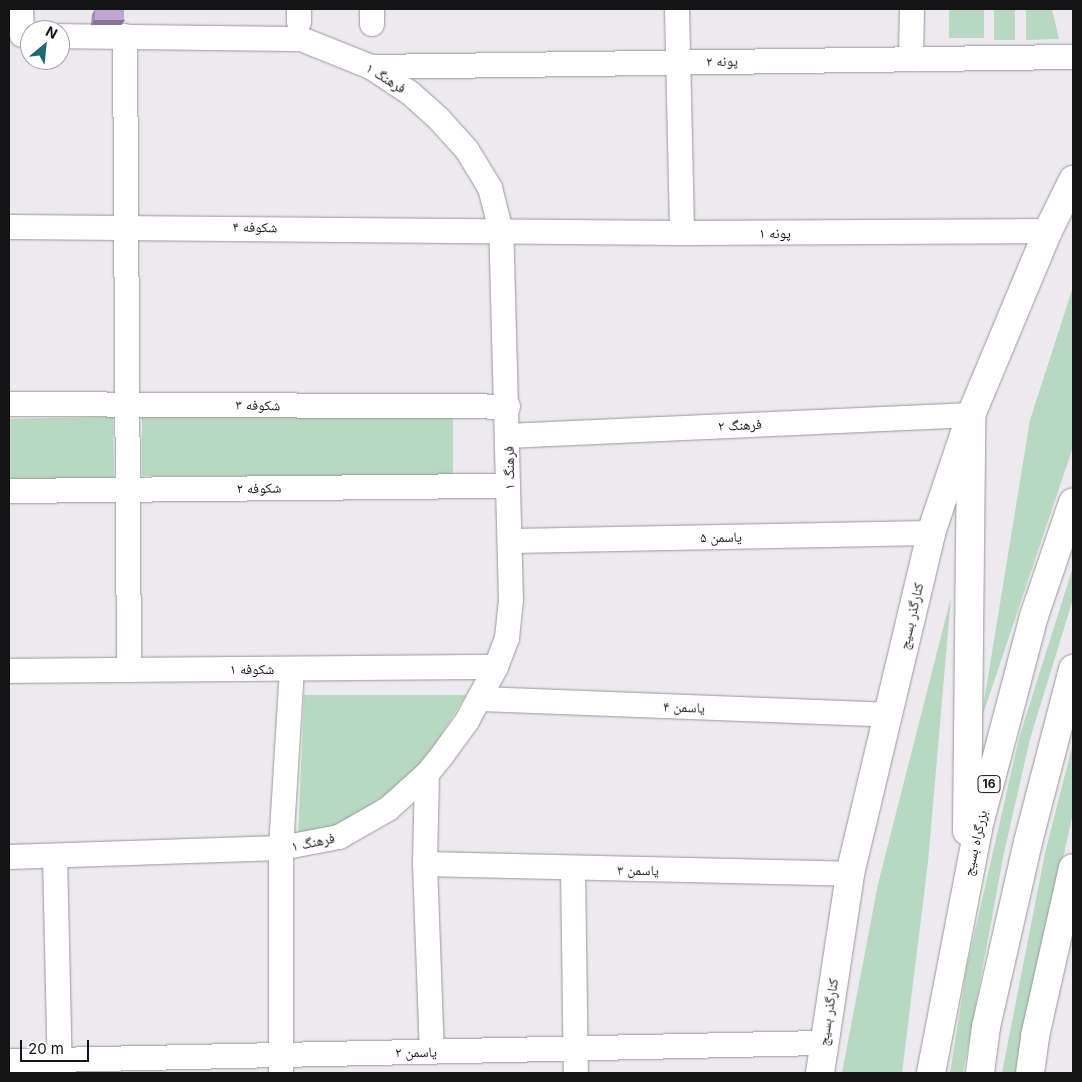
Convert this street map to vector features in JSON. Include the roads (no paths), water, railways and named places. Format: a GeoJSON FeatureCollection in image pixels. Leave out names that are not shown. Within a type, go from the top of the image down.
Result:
{"type":"FeatureCollection","features":[{"type":"Feature","properties":{"kind":"main road","name":"کنارگذر بسیج"},"geometry":{"type":"LineString","coordinates":[[820,1073],[823,1042],[850,874],[931,533],[971,415],[1048,232],[1073,180]]}},
{"type":"Feature","properties":{"kind":"main road"},"geometry":{"type":"LineString","coordinates":[[967,878],[971,415]]}},
{"type":"Feature","properties":{"kind":"main road","name":"بزرگراه بسیج"},"geometry":{"type":"LineString","coordinates":[[930,1073],[967,878],[1034,616],[1073,502]]}},
{"type":"Feature","properties":{"kind":"main road"},"geometry":{"type":"LineString","coordinates":[[980,1073],[986,1027],[1022,870],[1073,669]]}},
{"type":"Feature","properties":{"kind":"main road"},"geometry":{"type":"LineString","coordinates":[[1030,1073],[1035,1036],[1073,868]]}},
{"type":"Feature","properties":{"kind":"street"},"geometry":{"type":"LineString","coordinates":[[677,9],[676,62],[682,233]]}},
{"type":"Feature","properties":{"kind":"street"},"geometry":{"type":"LineString","coordinates":[[911,59],[912,9]]}},
{"type":"Feature","properties":{"kind":"street","name":"فرهنگ ۱"},"geometry":{"type":"LineString","coordinates":[[9,857],[281,848],[339,837],[388,810],[428,774],[480,698],[496,668],[507,638],[512,601],[512,542],[508,486],[508,408],[502,231],[490,188],[467,150],[439,119],[410,93],[371,67],[301,39],[70,36]]}},
{"type":"Feature","properties":{"kind":"street"},"geometry":{"type":"LineString","coordinates":[[125,36],[129,670]]}},
{"type":"Feature","properties":{"kind":"street","name":"پونه ۲"},"geometry":{"type":"LineString","coordinates":[[371,67],[1073,56]]}},
{"type":"Feature","properties":{"kind":"street","name":"شکوفه ۴"},"geometry":{"type":"LineString","coordinates":[[9,227],[126,225],[502,231]]}},
{"type":"Feature","properties":{"kind":"street","name":"پونه ۱"},"geometry":{"type":"LineString","coordinates":[[502,231],[682,233],[1048,232]]}},
{"type":"Feature","properties":{"kind":"street","name":"شکوفه ۳"},"geometry":{"type":"LineString","coordinates":[[9,404],[127,403],[508,408]]}},
{"type":"Feature","properties":{"kind":"street","name":"فرهنگ ۲"},"geometry":{"type":"LineString","coordinates":[[508,436],[971,415]]}},
{"type":"Feature","properties":{"kind":"street","name":"شکوفه ۲"},"geometry":{"type":"LineString","coordinates":[[9,490],[508,486]]}},
{"type":"Feature","properties":{"kind":"street","name":"یاسمن ۵"},"geometry":{"type":"LineString","coordinates":[[512,542],[931,533]]}},
{"type":"Feature","properties":{"kind":"street","name":"شکوفه ۱"},"geometry":{"type":"LineString","coordinates":[[9,671],[496,668]]}},
{"type":"Feature","properties":{"kind":"street"},"geometry":{"type":"LineString","coordinates":[[281,1064],[281,848],[292,669]]}},
{"type":"Feature","properties":{"kind":"street","name":"یاسمن ۴"},"geometry":{"type":"LineString","coordinates":[[480,698],[888,715]]}},
{"type":"Feature","properties":{"kind":"street"},"geometry":{"type":"LineString","coordinates":[[428,774],[425,864],[432,1052]]}},
{"type":"Feature","properties":{"kind":"street"},"geometry":{"type":"LineString","coordinates":[[55,856],[60,1066]]}},
{"type":"Feature","properties":{"kind":"street","name":"یاسمن ۳"},"geometry":{"type":"LineString","coordinates":[[425,864],[850,874]]}},
{"type":"Feature","properties":{"kind":"street"},"geometry":{"type":"LineString","coordinates":[[574,868],[576,1073]]}},
{"type":"Feature","properties":{"kind":"street","name":"یاسمن ۲"},"geometry":{"type":"LineString","coordinates":[[9,1061],[60,1066],[281,1064],[432,1052],[823,1042]]}}]}
